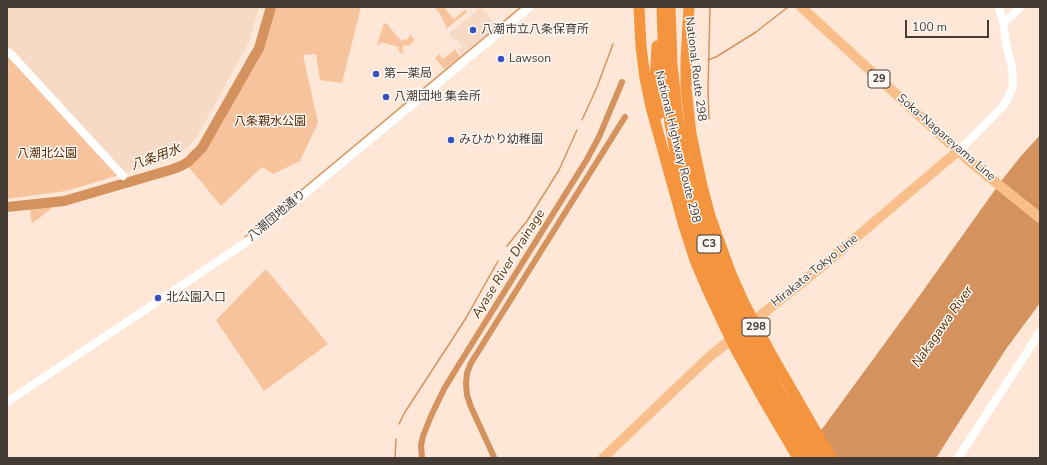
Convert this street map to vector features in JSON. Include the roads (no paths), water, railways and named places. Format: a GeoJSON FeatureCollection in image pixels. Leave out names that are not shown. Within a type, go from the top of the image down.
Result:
{"type":"FeatureCollection","features":[{"type":"Feature","properties":{"kind":"highway","name":"National Highway Route 298"},"geometry":{"type":"LineString","coordinates":[[638,7],[645,78],[651,107],[675,195],[695,260],[709,293],[743,362],[798,458]]}},
{"type":"Feature","properties":{"kind":"highway","name":"298"},"geometry":{"type":"LineString","coordinates":[[657,7],[655,82],[661,128],[671,178]]}},
{"type":"Feature","properties":{"kind":"highway","name":"C3"},"geometry":{"type":"LineString","coordinates":[[662,7],[664,67],[670,122],[681,179],[704,255],[718,290],[750,356],[809,458]]}},
{"type":"Feature","properties":{"kind":"highway","name":"C3"},"geometry":{"type":"LineString","coordinates":[[670,7],[672,64],[678,120],[693,192],[703,226],[715,261],[744,325],[777,387],[819,458]]}},
{"type":"Feature","properties":{"kind":"highway","name":"National Route 298"},"geometry":{"type":"LineString","coordinates":[[675,7],[675,28],[684,100],[691,134]]}},
{"type":"Feature","properties":{"kind":"highway","name":"National Highway Route 298"},"geometry":{"type":"LineString","coordinates":[[689,7],[686,88],[691,134],[710,216],[731,274],[770,354],[831,458]]}},
{"type":"Feature","properties":{"kind":"main road","name":"Soka-Nagareyama Line"},"geometry":{"type":"LineString","coordinates":[[800,7],[958,151],[1040,218]]}},
{"type":"Feature","properties":{"kind":"main road","name":"Hirakata-Tokyo Line"},"geometry":{"type":"LineString","coordinates":[[603,458],[710,358],[826,263],[958,151]]}},
{"type":"Feature","properties":{"kind":"street","name":"八潮団地通り"},"geometry":{"type":"LineString","coordinates":[[7,402],[248,241],[530,7]]}},
{"type":"Feature","properties":{"kind":"street"},"geometry":{"type":"LineString","coordinates":[[958,151],[1003,106],[1012,89],[1013,74],[999,7]]}},
{"type":"Feature","properties":{"kind":"street"},"geometry":{"type":"LineString","coordinates":[[1003,22],[1012,16],[1020,7]]}},
{"type":"Feature","properties":{"kind":"street"},"geometry":{"type":"LineString","coordinates":[[10,53],[123,176]]}},
{"type":"Feature","properties":{"kind":"street"},"geometry":{"type":"LineString","coordinates":[[958,458],[1040,332]]}},
{"type":"Feature","properties":{"kind":"water","name":"Nakagawa River"},"geometry":{"type":"Polygon","coordinates":[[[1040,135],[1040,303],[1006,349],[936,458],[799,458],[915,302],[1002,180],[1040,135]]]}},
{"type":"Feature","properties":{"kind":"waterway","name":"八条用水"},"geometry":{"type":"LineString","coordinates":[[7,207],[64,201],[170,170],[188,162],[202,148],[259,48],[271,7]]}},
{"type":"Feature","properties":{"kind":"waterway"},"geometry":{"type":"LineString","coordinates":[[245,237],[521,7]]}},
{"type":"Feature","properties":{"kind":"waterway"},"geometry":{"type":"LineString","coordinates":[[709,119],[708,90],[710,7]]}},
{"type":"Feature","properties":{"kind":"waterway"},"geometry":{"type":"LineString","coordinates":[[708,60],[716,57],[756,32],[788,7]]}},
{"type":"Feature","properties":{"kind":"waterway"},"geometry":{"type":"LineString","coordinates":[[582,120],[597,87],[613,44]]}},
{"type":"Feature","properties":{"kind":"waterway","name":"Ayase River Drainage"},"geometry":{"type":"LineString","coordinates":[[422,458],[421,445],[423,436],[444,389],[586,161],[599,137],[622,82]]}},
{"type":"Feature","properties":{"kind":"waterway","name":"Ayase River Drainage"},"geometry":{"type":"LineString","coordinates":[[494,457],[467,395],[467,373],[471,363],[625,117]]}},
{"type":"Feature","properties":{"kind":"waterway"},"geometry":{"type":"LineString","coordinates":[[507,246],[527,221],[559,170],[577,130]]}},
{"type":"Feature","properties":{"kind":"waterway"},"geometry":{"type":"LineString","coordinates":[[399,424],[405,412],[466,318],[498,261]]}},
{"type":"Feature","properties":{"kind":"waterway"},"geometry":{"type":"LineString","coordinates":[[395,458],[396,439]]}},
{"type":"Feature","properties":{"kind":"place","name":"八潮市立八条保育所"},"geometry":{"type":"Point","coordinates":[473,30]}},
{"type":"Feature","properties":{"kind":"place","name":"Lawson"},"geometry":{"type":"Point","coordinates":[501,59]}},
{"type":"Feature","properties":{"kind":"place","name":"第一薬局"},"geometry":{"type":"Point","coordinates":[376,74]}},
{"type":"Feature","properties":{"kind":"place","name":"八潮団地 集会所"},"geometry":{"type":"Point","coordinates":[386,97]}},
{"type":"Feature","properties":{"kind":"place","name":"みひかり幼稚園"},"geometry":{"type":"Point","coordinates":[451,140]}},
{"type":"Feature","properties":{"kind":"place","name":"北公園入口"},"geometry":{"type":"Point","coordinates":[158,298]}},
{"type":"Feature","properties":{"kind":"park label","name":"八条親水公園"},"geometry":{"type":"Point","coordinates":[270,122]}},
{"type":"Feature","properties":{"kind":"park label","name":"八潮北公園"},"geometry":{"type":"Point","coordinates":[47,154]}}]}
